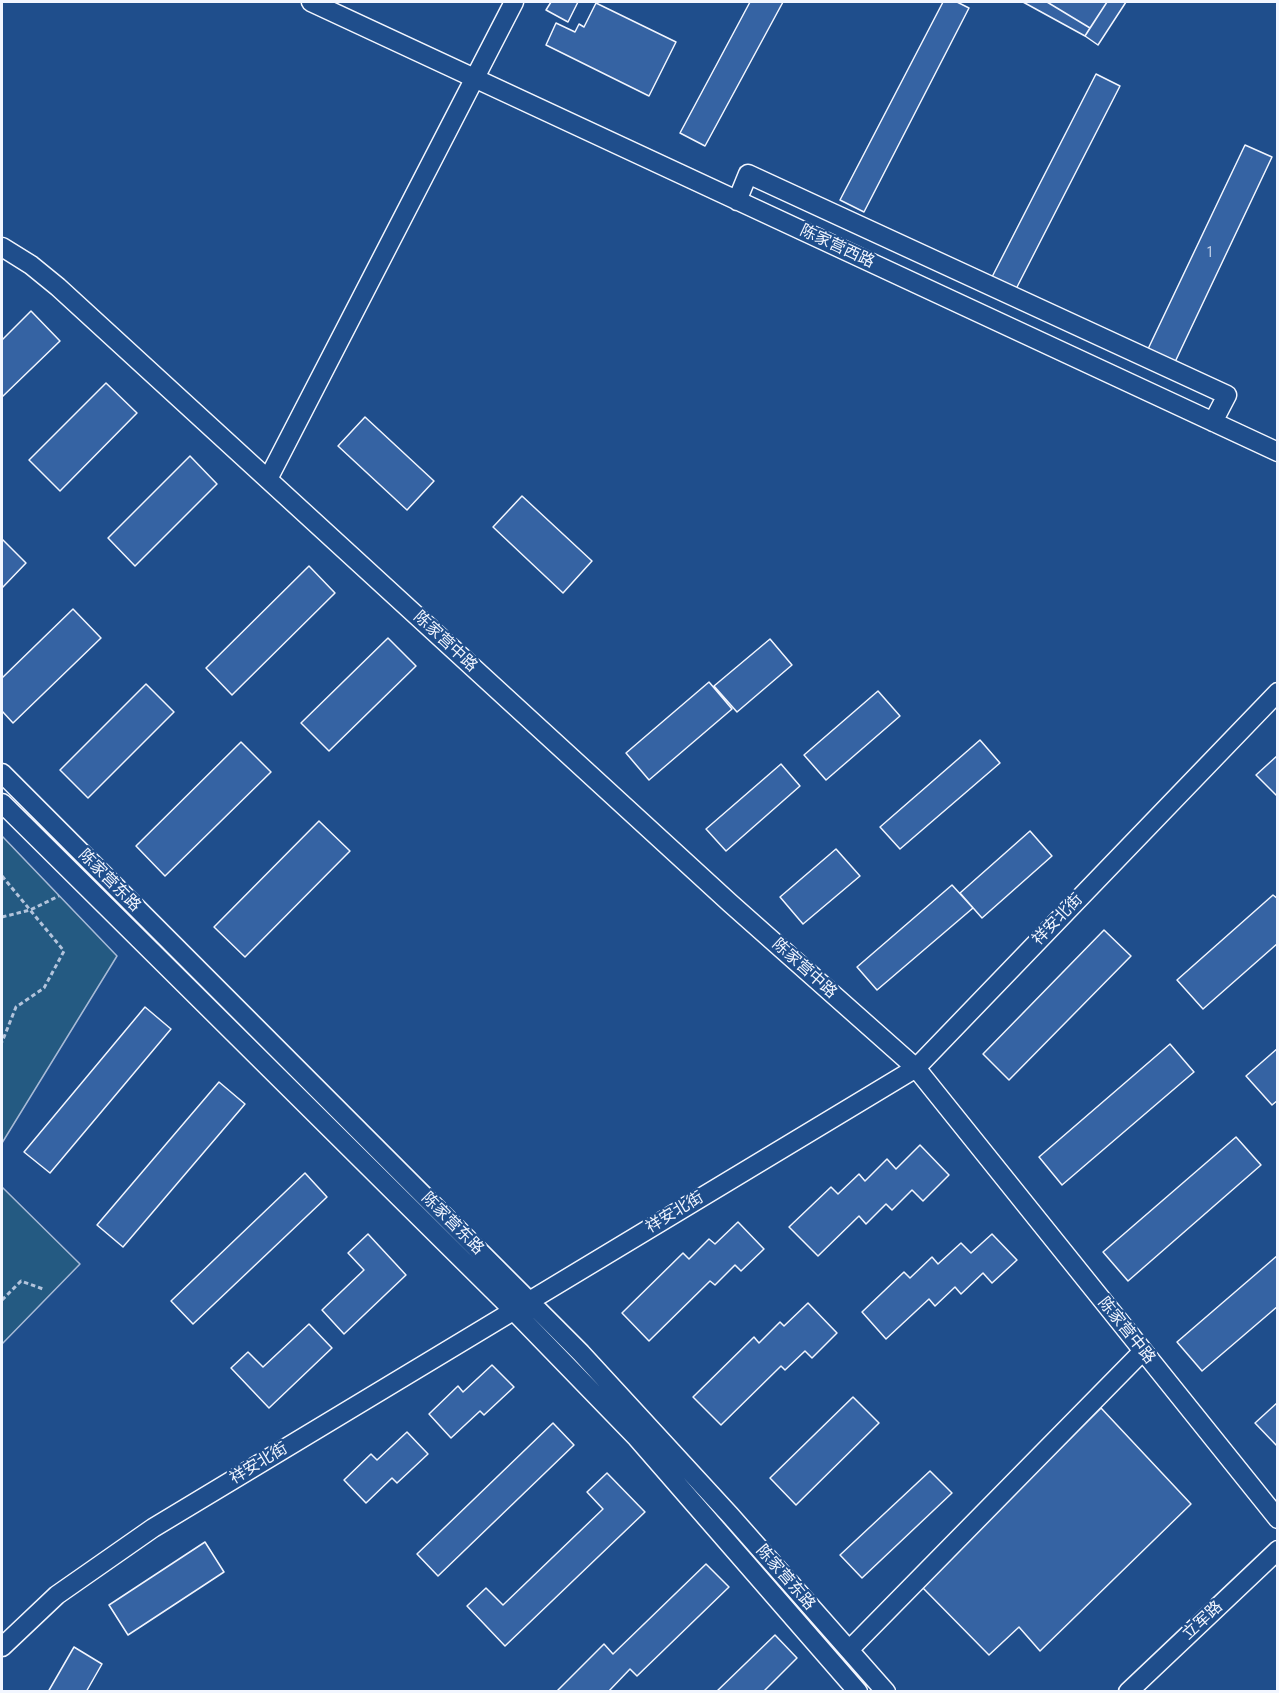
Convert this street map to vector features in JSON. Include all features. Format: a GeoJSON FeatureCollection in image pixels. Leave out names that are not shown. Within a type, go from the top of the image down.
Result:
{"type":"FeatureCollection","features":[{"type":"Feature","properties":{"kind":"street","name":"陈家营西路"},"geometry":{"type":"LineString","coordinates":[[311,2],[1278,452]]}},
{"type":"Feature","properties":{"kind":"street"},"geometry":{"type":"LineString","coordinates":[[267,479],[514,2]]}},
{"type":"Feature","properties":{"kind":"street"},"geometry":{"type":"LineString","coordinates":[[737,201],[748,174],[1227,395],[1213,422]]}},
{"type":"Feature","properties":{"kind":"street","name":"陈家营中路"},"geometry":{"type":"LineString","coordinates":[[2,247],[31,265],[58,287],[730,903],[916,1068],[1278,1519]]}},
{"type":"Feature","properties":{"kind":"street","name":"祥安北街"},"geometry":{"type":"LineString","coordinates":[[2,1647],[57,1595],[153,1528],[916,1068],[1278,692]]}},
{"type":"Feature","properties":{"kind":"street","name":"陈家营东路"},"geometry":{"type":"LineString","coordinates":[[2,773],[521,1305],[858,1692]]}},
{"type":"Feature","properties":{"kind":"street","name":"陈家营东路"},"geometry":{"type":"LineString","coordinates":[[2,803],[658,1435],[886,1692]]}},
{"type":"Feature","properties":{"kind":"street"},"geometry":{"type":"LineString","coordinates":[[849,1650],[1142,1352]]}},
{"type":"Feature","properties":{"kind":"street","name":"立军路"},"geometry":{"type":"LineString","coordinates":[[1128,1692],[1278,1550]]}},
{"type":"Feature","properties":{"kind":"path"},"geometry":{"type":"LineString","coordinates":[[2,876],[64,951],[44,988],[16,1007],[2,1042]]}},
{"type":"Feature","properties":{"kind":"path"},"geometry":{"type":"LineString","coordinates":[[2,917],[30,910],[59,896]]}},
{"type":"Feature","properties":{"kind":"path"},"geometry":{"type":"LineString","coordinates":[[2,1300],[21,1281],[43,1289]]}},
{"type":"Feature","properties":{"kind":"shaded area"},"geometry":{"type":"Polygon","coordinates":[[[2,836],[117,956],[2,1143],[2,836]]]}},
{"type":"Feature","properties":{"kind":"shaded area"},"geometry":{"type":"Polygon","coordinates":[[[2,1187],[80,1264],[2,1344],[2,1187]]]}},
{"type":"Feature","properties":{"kind":"building"},"geometry":{"type":"Polygon","coordinates":[[[551,2],[578,2],[568,22],[546,10],[551,2]]]}},
{"type":"Feature","properties":{"kind":"building"},"geometry":{"type":"Polygon","coordinates":[[[750,2],[783,2],[705,146],[680,133],[750,2]]]}},
{"type":"Feature","properties":{"kind":"building"},"geometry":{"type":"Polygon","coordinates":[[[943,2],[957,2],[969,8],[864,212],[840,200],[943,2]]]}},
{"type":"Feature","properties":{"kind":"building"},"geometry":{"type":"Polygon","coordinates":[[[1023,2],[1047,2],[1090,28],[1085,36],[1023,2]]]}},
{"type":"Feature","properties":{"kind":"building"},"geometry":{"type":"Polygon","coordinates":[[[1047,2],[1107,2],[1090,28],[1047,2]]]}},
{"type":"Feature","properties":{"kind":"building"},"geometry":{"type":"Polygon","coordinates":[[[1107,2],[1126,2],[1098,45],[1085,36],[1107,2]]]}},
{"type":"Feature","properties":{"kind":"building"},"geometry":{"type":"Polygon","coordinates":[[[596,3],[676,42],[649,96],[546,45],[556,23],[575,32],[579,24],[584,27],[596,3]]]}},
{"type":"Feature","properties":{"kind":"building"},"geometry":{"type":"Polygon","coordinates":[[[1096,74],[1120,86],[1016,289],[992,277],[1096,74]]]}},
{"type":"Feature","properties":{"kind":"building"},"geometry":{"type":"Polygon","coordinates":[[[1245,145],[1272,157],[1175,362],[1148,349],[1245,145]]]}},
{"type":"Feature","properties":{"kind":"building"},"geometry":{"type":"Polygon","coordinates":[[[31,311],[60,341],[2,397],[2,340],[31,311]]]}},
{"type":"Feature","properties":{"kind":"building"},"geometry":{"type":"Polygon","coordinates":[[[106,383],[137,413],[60,491],[29,460],[106,383]]]}},
{"type":"Feature","properties":{"kind":"building"},"geometry":{"type":"Polygon","coordinates":[[[365,417],[434,481],[407,510],[338,446],[365,417]]]}},
{"type":"Feature","properties":{"kind":"building"},"geometry":{"type":"Polygon","coordinates":[[[190,456],[217,484],[135,566],[108,538],[190,456]]]}},
{"type":"Feature","properties":{"kind":"building"},"geometry":{"type":"Polygon","coordinates":[[[522,496],[592,561],[563,593],[493,527],[522,496]]]}},
{"type":"Feature","properties":{"kind":"building"},"geometry":{"type":"Polygon","coordinates":[[[2,539],[26,563],[2,588],[2,539]]]}},
{"type":"Feature","properties":{"kind":"building"},"geometry":{"type":"Polygon","coordinates":[[[309,566],[335,593],[232,695],[206,668],[309,566]]]}},
{"type":"Feature","properties":{"kind":"building"},"geometry":{"type":"Polygon","coordinates":[[[73,609],[101,638],[13,723],[2,711],[2,678],[73,609]]]}},
{"type":"Feature","properties":{"kind":"building"},"geometry":{"type":"Polygon","coordinates":[[[388,638],[416,666],[329,751],[301,723],[388,638]]]}},
{"type":"Feature","properties":{"kind":"building"},"geometry":{"type":"Polygon","coordinates":[[[770,639],[792,665],[737,712],[714,686],[770,639]]]}},
{"type":"Feature","properties":{"kind":"building"},"geometry":{"type":"Polygon","coordinates":[[[709,682],[732,709],[649,780],[626,753],[709,682]]]}},
{"type":"Feature","properties":{"kind":"building"},"geometry":{"type":"Polygon","coordinates":[[[146,684],[174,712],[88,798],[60,770],[146,684]]]}},
{"type":"Feature","properties":{"kind":"building"},"geometry":{"type":"Polygon","coordinates":[[[878,691],[900,716],[826,780],[804,755],[878,691]]]}},
{"type":"Feature","properties":{"kind":"building"},"geometry":{"type":"Polygon","coordinates":[[[980,740],[1000,763],[900,849],[880,827],[980,740]]]}},
{"type":"Feature","properties":{"kind":"building"},"geometry":{"type":"Polygon","coordinates":[[[241,742],[271,772],[165,876],[136,846],[241,742]]]}},
{"type":"Feature","properties":{"kind":"building"},"geometry":{"type":"Polygon","coordinates":[[[1278,755],[1278,797],[1256,775],[1278,755]]]}},
{"type":"Feature","properties":{"kind":"building"},"geometry":{"type":"Polygon","coordinates":[[[781,764],[800,786],[726,851],[706,829],[781,764]]]}},
{"type":"Feature","properties":{"kind":"building"},"geometry":{"type":"Polygon","coordinates":[[[319,821],[350,851],[245,957],[214,927],[319,821]]]}},
{"type":"Feature","properties":{"kind":"building"},"geometry":{"type":"Polygon","coordinates":[[[1030,831],[1052,856],[982,918],[960,893],[1030,831]]]}},
{"type":"Feature","properties":{"kind":"building"},"geometry":{"type":"Polygon","coordinates":[[[836,849],[860,876],[803,924],[780,897],[836,849]]]}},
{"type":"Feature","properties":{"kind":"building"},"geometry":{"type":"Polygon","coordinates":[[[952,885],[973,908],[877,990],[857,967],[952,885]]]}},
{"type":"Feature","properties":{"kind":"building"},"geometry":{"type":"Polygon","coordinates":[[[1273,895],[1278,899],[1278,943],[1203,1009],[1177,980],[1273,895]]]}},
{"type":"Feature","properties":{"kind":"building"},"geometry":{"type":"Polygon","coordinates":[[[1104,930],[1131,956],[1009,1080],[983,1054],[1104,930]]]}},
{"type":"Feature","properties":{"kind":"building"},"geometry":{"type":"Polygon","coordinates":[[[145,1007],[171,1029],[50,1173],[24,1152],[145,1007]]]}},
{"type":"Feature","properties":{"kind":"building"},"geometry":{"type":"Polygon","coordinates":[[[1170,1044],[1194,1072],[1062,1185],[1039,1157],[1170,1044]]]}},
{"type":"Feature","properties":{"kind":"building"},"geometry":{"type":"Polygon","coordinates":[[[1278,1048],[1278,1100],[1272,1105],[1246,1076],[1278,1048]]]}},
{"type":"Feature","properties":{"kind":"building"},"geometry":{"type":"Polygon","coordinates":[[[219,1082],[245,1104],[123,1247],[97,1225],[219,1082]]]}},
{"type":"Feature","properties":{"kind":"building"},"geometry":{"type":"Polygon","coordinates":[[[1236,1137],[1261,1165],[1128,1281],[1103,1252],[1236,1137]]]}},
{"type":"Feature","properties":{"kind":"building"},"geometry":{"type":"Polygon","coordinates":[[[920,1145],[949,1175],[923,1201],[912,1190],[892,1210],[886,1204],[866,1224],[859,1216],[818,1256],[789,1227],[831,1187],[838,1194],[859,1174],[865,1181],[887,1159],[896,1169],[920,1145]]]}},
{"type":"Feature","properties":{"kind":"building"},"geometry":{"type":"Polygon","coordinates":[[[305,1173],[327,1197],[193,1324],[171,1301],[305,1173]]]}},
{"type":"Feature","properties":{"kind":"building"},"geometry":{"type":"Polygon","coordinates":[[[738,1222],[764,1249],[741,1271],[735,1265],[715,1285],[710,1281],[649,1341],[622,1313],[683,1253],[689,1259],[709,1239],[715,1244],[738,1222]]]}},
{"type":"Feature","properties":{"kind":"building"},"geometry":{"type":"Polygon","coordinates":[[[368,1234],[406,1275],[344,1334],[322,1310],[364,1270],[348,1253],[368,1234]]]}},
{"type":"Feature","properties":{"kind":"building"},"geometry":{"type":"Polygon","coordinates":[[[992,1234],[1017,1260],[992,1283],[983,1273],[961,1294],[955,1287],[935,1306],[929,1299],[886,1339],[862,1312],[904,1272],[910,1278],[932,1257],[938,1264],[961,1243],[971,1253],[992,1234]]]}},
{"type":"Feature","properties":{"kind":"building"},"geometry":{"type":"Polygon","coordinates":[[[1278,1255],[1278,1306],[1202,1371],[1177,1342],[1278,1255]]]}},
{"type":"Feature","properties":{"kind":"building"},"geometry":{"type":"Polygon","coordinates":[[[808,1303],[837,1333],[812,1358],[805,1351],[785,1370],[781,1366],[721,1425],[693,1397],[754,1337],[759,1343],[780,1322],[784,1326],[808,1303]]]}},
{"type":"Feature","properties":{"kind":"building"},"geometry":{"type":"Polygon","coordinates":[[[309,1324],[332,1348],[269,1408],[231,1368],[248,1352],[263,1367],[309,1324]]]}},
{"type":"Feature","properties":{"kind":"building"},"geometry":{"type":"Polygon","coordinates":[[[492,1365],[514,1387],[484,1415],[480,1411],[451,1438],[429,1414],[458,1386],[463,1392],[492,1365]]]}},
{"type":"Feature","properties":{"kind":"building"},"geometry":{"type":"Polygon","coordinates":[[[853,1397],[879,1423],[796,1505],[770,1478],[853,1397]]]}},
{"type":"Feature","properties":{"kind":"building"},"geometry":{"type":"Polygon","coordinates":[[[1278,1402],[1278,1445],[1277,1446],[1255,1423],[1278,1402]]]}},
{"type":"Feature","properties":{"kind":"building"},"geometry":{"type":"Polygon","coordinates":[[[1101,1408],[1191,1504],[1040,1651],[1019,1627],[989,1655],[921,1586],[1101,1408]]]}},
{"type":"Feature","properties":{"kind":"building"},"geometry":{"type":"Polygon","coordinates":[[[553,1423],[574,1445],[438,1576],[417,1554],[553,1423]]]}},
{"type":"Feature","properties":{"kind":"building"},"geometry":{"type":"Polygon","coordinates":[[[407,1432],[428,1454],[397,1483],[392,1478],[366,1503],[344,1480],[371,1454],[377,1460],[407,1432]]]}},
{"type":"Feature","properties":{"kind":"building"},"geometry":{"type":"Polygon","coordinates":[[[930,1471],[952,1493],[862,1578],[840,1555],[930,1471]]]}},
{"type":"Feature","properties":{"kind":"building"},"geometry":{"type":"Polygon","coordinates":[[[607,1473],[645,1512],[505,1646],[467,1606],[486,1588],[503,1605],[603,1509],[587,1492],[607,1473]]]}},
{"type":"Feature","properties":{"kind":"building"},"geometry":{"type":"Polygon","coordinates":[[[205,1542],[224,1572],[128,1635],[109,1605],[205,1542]]]}},
{"type":"Feature","properties":{"kind":"building"},"geometry":{"type":"Polygon","coordinates":[[[706,1564],[729,1587],[637,1676],[630,1669],[608,1692],[556,1692],[604,1644],[613,1654],[706,1564]]]}},
{"type":"Feature","properties":{"kind":"building"},"geometry":{"type":"Polygon","coordinates":[[[775,1635],[797,1658],[763,1692],[716,1692],[775,1635]]]}},
{"type":"Feature","properties":{"kind":"building"},"geometry":{"type":"Polygon","coordinates":[[[74,1647],[102,1664],[86,1692],[48,1692],[74,1647]]]}}]}
